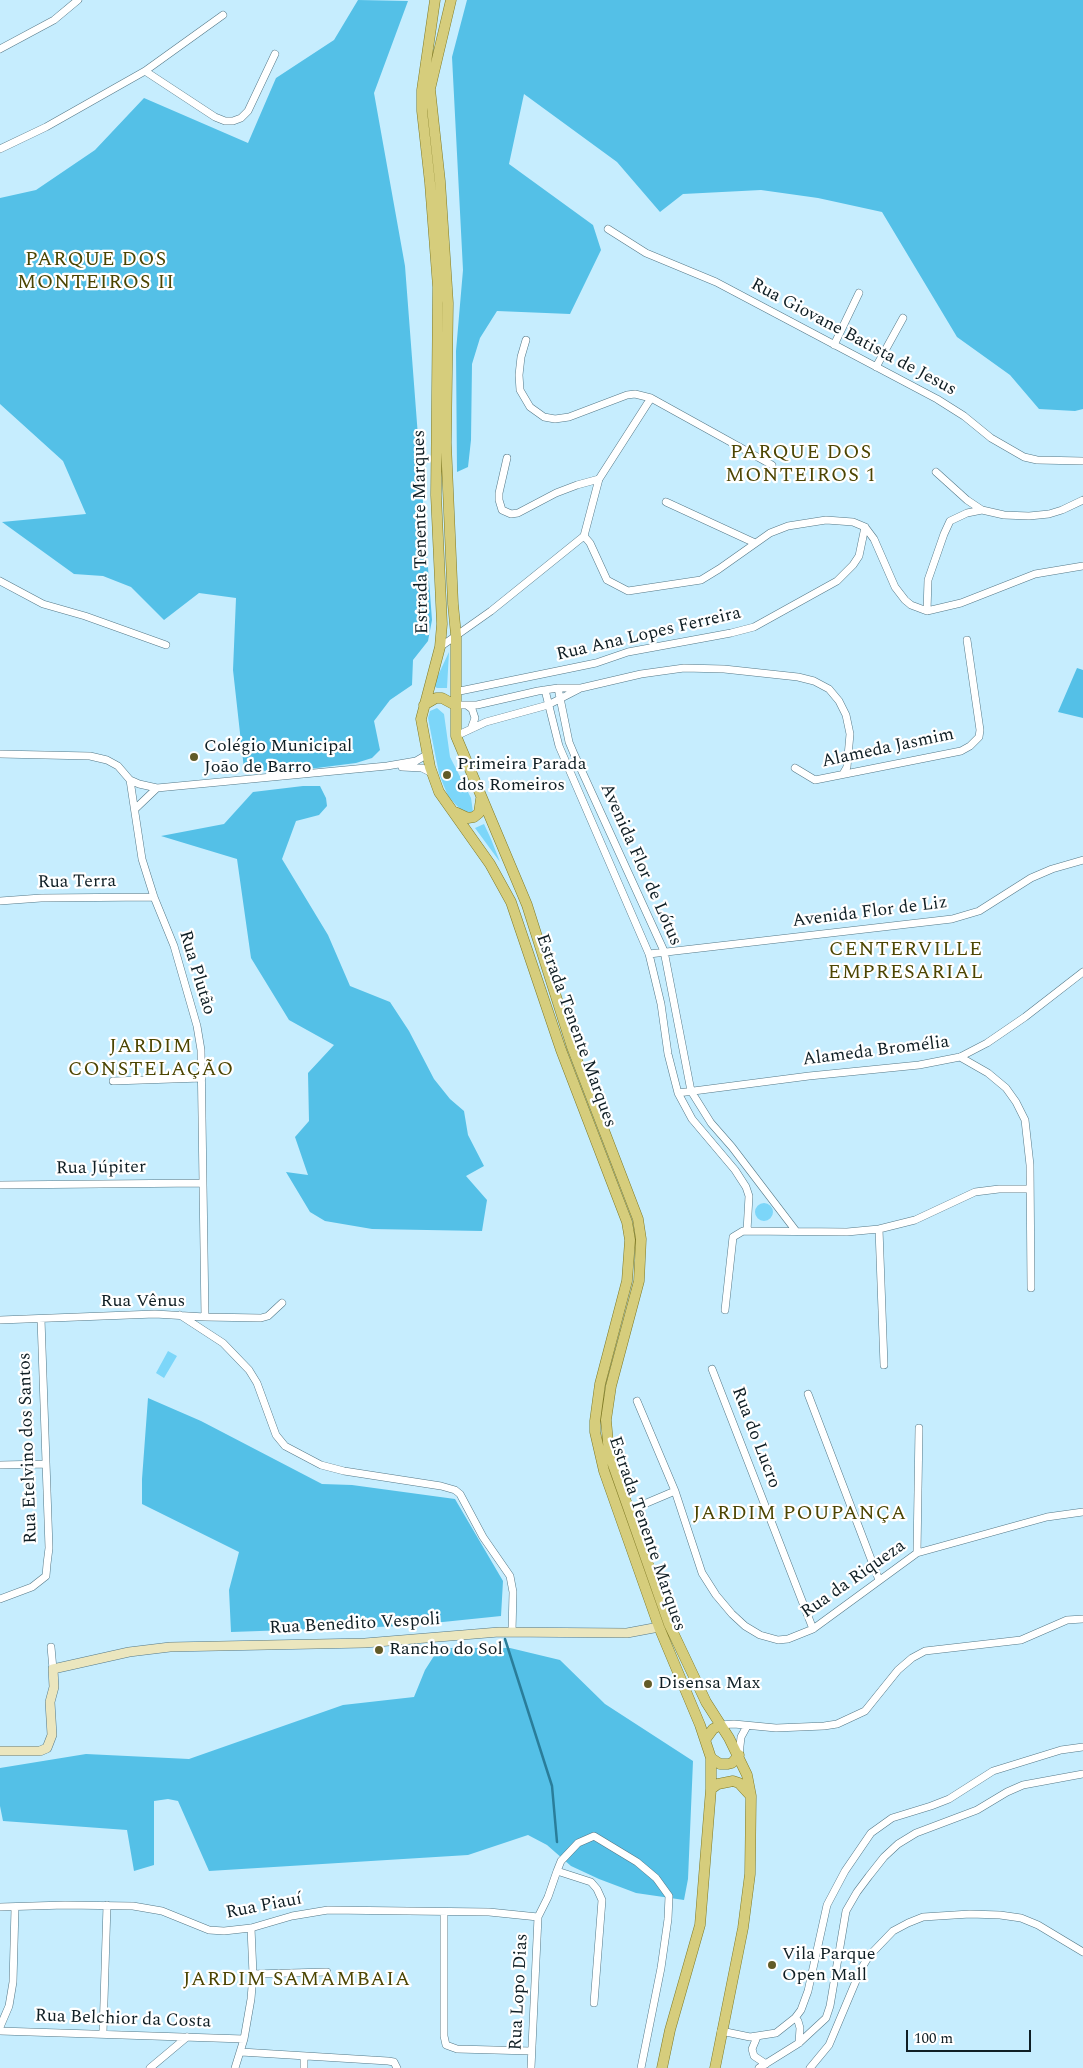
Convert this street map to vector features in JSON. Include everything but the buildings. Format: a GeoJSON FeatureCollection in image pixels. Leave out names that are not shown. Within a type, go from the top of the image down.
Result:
{"type":"FeatureCollection","features":[{"type":"Feature","properties":{"kind":"main road","name":"Estrada Tenente Marques"},"geometry":{"type":"LineString","coordinates":[[435,0],[422,90],[422,111],[430,182],[438,294],[436,495],[442,624],[440,648],[421,719],[432,773],[439,792],[499,878],[511,902],[561,1050],[627,1222],[630,1240],[627,1281],[600,1384],[595,1432],[604,1471],[659,1627],[711,1758],[711,1789],[700,1925],[670,2030],[662,2068]]}},
{"type":"Feature","properties":{"kind":"main road","name":"Estrada Tenente Marques"},"geometry":{"type":"LineString","coordinates":[[451,0],[430,89],[440,181],[448,303],[446,443],[456,635],[456,736],[527,905],[572,1047],[638,1219],[641,1239],[639,1281],[611,1386],[606,1420],[609,1453],[669,1624],[706,1702],[739,1756],[747,1775],[751,1796],[750,1874],[746,1907],[715,2068]]}},
{"type":"Feature","properties":{"kind":"main road"},"geometry":{"type":"LineString","coordinates":[[424,706],[436,698],[442,698],[455,705]]}},
{"type":"Feature","properties":{"kind":"main road"},"geometry":{"type":"LineString","coordinates":[[452,811],[468,818],[474,817],[479,813],[481,798]]}},
{"type":"Feature","properties":{"kind":"main road"},"geometry":{"type":"LineString","coordinates":[[705,1740],[713,1729],[720,1725]]}},
{"type":"Feature","properties":{"kind":"main road"},"geometry":{"type":"LineString","coordinates":[[711,1758],[720,1764],[728,1764],[732,1763],[739,1756]]}},
{"type":"Feature","properties":{"kind":"main road"},"geometry":{"type":"LineString","coordinates":[[711,1789],[718,1784],[732,1781],[739,1783],[751,1796]]}},
{"type":"Feature","properties":{"kind":"street"},"geometry":{"type":"LineString","coordinates":[[0,49],[54,20],[78,0]]}},
{"type":"Feature","properties":{"kind":"street"},"geometry":{"type":"LineString","coordinates":[[0,149],[38,131],[144,71],[223,15]]}},
{"type":"Feature","properties":{"kind":"street"},"geometry":{"type":"LineString","coordinates":[[144,71],[225,121],[241,118],[248,111],[275,54]]}},
{"type":"Feature","properties":{"kind":"street","name":"Rua Giovane Batista de Jesus"},"geometry":{"type":"LineString","coordinates":[[608,229],[646,253],[716,282],[944,403],[964,416],[991,438],[1024,457],[1044,461],[1083,461]]}},
{"type":"Feature","properties":{"kind":"street"},"geometry":{"type":"LineString","coordinates":[[834,345],[859,293]]}},
{"type":"Feature","properties":{"kind":"street"},"geometry":{"type":"LineString","coordinates":[[876,367],[903,318]]}},
{"type":"Feature","properties":{"kind":"street"},"geometry":{"type":"LineString","coordinates":[[526,340],[521,357],[520,390],[530,407],[544,417],[555,419],[569,417],[627,395],[635,394],[651,398],[772,465]]}},
{"type":"Feature","properties":{"kind":"street"},"geometry":{"type":"LineString","coordinates":[[440,648],[491,611],[584,536],[599,479],[651,398]]}},
{"type":"Feature","properties":{"kind":"street"},"geometry":{"type":"LineString","coordinates":[[507,458],[499,500],[502,510],[511,514],[576,485],[599,479]]}},
{"type":"Feature","properties":{"kind":"street"},"geometry":{"type":"LineString","coordinates":[[936,472],[967,500],[982,510],[1004,515],[1029,516],[1062,510],[1083,500]]}},
{"type":"Feature","properties":{"kind":"street"},"geometry":{"type":"LineString","coordinates":[[666,502],[755,542]]}},
{"type":"Feature","properties":{"kind":"street"},"geometry":{"type":"LineString","coordinates":[[927,611],[928,580],[950,521],[966,513],[982,510]]}},
{"type":"Feature","properties":{"kind":"street"},"geometry":{"type":"LineString","coordinates":[[584,536],[590,543],[607,580],[628,591],[701,580],[720,569],[755,542],[770,533],[788,526],[809,521],[853,522],[865,527],[874,539],[895,587],[905,600],[911,605],[927,611],[961,603],[1035,574],[1083,566]]}},
{"type":"Feature","properties":{"kind":"street","name":"Rua Ana Lopes Ferreira"},"geometry":{"type":"LineString","coordinates":[[455,692],[596,663],[628,652],[754,627],[837,581],[859,556],[865,527]]}},
{"type":"Feature","properties":{"kind":"street"},"geometry":{"type":"LineString","coordinates":[[0,581],[43,604],[94,619],[166,645]]}},
{"type":"Feature","properties":{"kind":"street","name":"Alameda Jasmim"},"geometry":{"type":"LineString","coordinates":[[795,768],[815,780],[961,750],[976,742],[980,730],[980,720],[967,640]]}},
{"type":"Feature","properties":{"kind":"street"},"geometry":{"type":"LineString","coordinates":[[455,705],[468,706],[558,688],[581,688],[640,674],[684,668],[742,670],[798,677],[814,681],[829,689],[839,701],[846,715],[850,742],[847,767],[843,774]]}},
{"type":"Feature","properties":{"kind":"street","name":"Avenida Flor de Lótus"},"geometry":{"type":"LineString","coordinates":[[558,688],[569,742],[664,951],[691,1090],[711,1123],[732,1147],[796,1231]]}},
{"type":"Feature","properties":{"kind":"street"},"geometry":{"type":"LineString","coordinates":[[456,736],[486,722],[548,705],[581,688]]}},
{"type":"Feature","properties":{"kind":"street","name":"Avenida Flor de Lótus"},"geometry":{"type":"LineString","coordinates":[[545,690],[565,761],[649,954],[661,1004],[668,1054],[678,1093],[692,1119],[735,1170],[746,1187],[750,1196],[747,1231]]}},
{"type":"Feature","properties":{"kind":"street"},"geometry":{"type":"LineString","coordinates":[[468,706],[472,709],[475,718],[471,729]]}},
{"type":"Feature","properties":{"kind":"street"},"geometry":{"type":"LineString","coordinates":[[0,754],[90,756],[107,760],[118,766],[130,780],[157,788],[387,766],[416,761],[428,754]]}},
{"type":"Feature","properties":{"kind":"street"},"geometry":{"type":"LineString","coordinates":[[387,766],[422,768],[432,773]]}},
{"type":"Feature","properties":{"kind":"street","name":"Rua Plutão"},"geometry":{"type":"LineString","coordinates":[[130,780],[142,859],[154,898],[174,946],[197,1026],[201,1050],[205,1317]]}},
{"type":"Feature","properties":{"kind":"street"},"geometry":{"type":"LineString","coordinates":[[135,809],[157,788]]}},
{"type":"Feature","properties":{"kind":"street","name":"Avenida Flor de Liz"},"geometry":{"type":"LineString","coordinates":[[649,954],[952,919],[979,911],[1045,872],[1083,860]]}},
{"type":"Feature","properties":{"kind":"street","name":"Rua Terra"},"geometry":{"type":"LineString","coordinates":[[0,901],[41,898],[154,898]]}},
{"type":"Feature","properties":{"kind":"street","name":"Alameda Bromélia"},"geometry":{"type":"LineString","coordinates":[[678,1093],[809,1076],[919,1065],[960,1057],[1004,1032],[1083,972]]}},
{"type":"Feature","properties":{"kind":"street"},"geometry":{"type":"LineString","coordinates":[[960,1057],[988,1073],[1006,1088],[1025,1120],[1028,1140],[1030,1189],[1031,1288]]}},
{"type":"Feature","properties":{"kind":"street"},"geometry":{"type":"LineString","coordinates":[[113,1080],[202,1078]]}},
{"type":"Feature","properties":{"kind":"street","name":"Rua Júpiter"},"geometry":{"type":"LineString","coordinates":[[0,1185],[202,1183]]}},
{"type":"Feature","properties":{"kind":"street"},"geometry":{"type":"LineString","coordinates":[[725,1310],[733,1236],[747,1231],[847,1232],[879,1228],[922,1218],[974,1192],[999,1189],[1030,1189]]}},
{"type":"Feature","properties":{"kind":"street"},"geometry":{"type":"LineString","coordinates":[[879,1228],[884,1365]]}},
{"type":"Feature","properties":{"kind":"street","name":"Rua Vênus"},"geometry":{"type":"LineString","coordinates":[[0,1320],[155,1314],[261,1318],[268,1316],[282,1303]]}},
{"type":"Feature","properties":{"kind":"street"},"geometry":{"type":"LineString","coordinates":[[180,1315],[223,1343],[249,1370],[257,1383],[276,1435],[285,1446],[321,1465],[441,1486],[455,1490],[460,1494],[483,1537],[510,1576],[513,1592],[512,1632]]}},
{"type":"Feature","properties":{"kind":"street","name":"Rua Etelvino dos Santos"},"geometry":{"type":"LineString","coordinates":[[0,1598],[32,1587],[46,1576],[50,1548],[41,1319]]}},
{"type":"Feature","properties":{"kind":"street","name":"Rua do Lucro"},"geometry":{"type":"LineString","coordinates":[[712,1369],[813,1630]]}},
{"type":"Feature","properties":{"kind":"street"},"geometry":{"type":"LineString","coordinates":[[808,1394],[879,1580]]}},
{"type":"Feature","properties":{"kind":"street","name":"Rua da Riqueza"},"geometry":{"type":"LineString","coordinates":[[637,1400],[676,1492],[702,1572],[716,1595],[732,1614],[760,1636],[778,1640],[788,1639],[813,1630],[917,1553],[1047,1516],[1083,1512]]}},
{"type":"Feature","properties":{"kind":"street"},"geometry":{"type":"LineString","coordinates":[[917,1553],[919,1428]]}},
{"type":"Feature","properties":{"kind":"street"},"geometry":{"type":"LineString","coordinates":[[0,1465],[46,1464]]}},
{"type":"Feature","properties":{"kind":"street"},"geometry":{"type":"LineString","coordinates":[[630,1510],[676,1492]]}},
{"type":"Feature","properties":{"kind":"street"},"geometry":{"type":"LineString","coordinates":[[720,1725],[783,1728],[837,1724],[865,1711],[898,1670],[912,1658],[925,1651],[1021,1640],[1067,1620],[1083,1619]]}},
{"type":"Feature","properties":{"kind":"street","name":"Rua Benedito Vespoli"},"geometry":{"type":"LineString","coordinates":[[53,1669],[129,1652],[170,1647],[364,1643],[512,1632],[627,1633],[659,1627]]}},
{"type":"Feature","properties":{"kind":"street"},"geometry":{"type":"LineString","coordinates":[[0,1751],[40,1751],[47,1748],[52,1735],[50,1702],[54,1687],[51,1647]]}},
{"type":"Feature","properties":{"kind":"street"},"geometry":{"type":"LineString","coordinates":[[739,1756],[741,1737],[747,1726]]}},
{"type":"Feature","properties":{"kind":"street"},"geometry":{"type":"LineString","coordinates":[[722,2030],[757,2037],[776,2033],[795,2018],[801,2010],[808,1991],[826,1905],[844,1871],[870,1833],[892,1818],[931,1806],[949,1798],[994,1771],[1061,1750],[1083,1747]]}},
{"type":"Feature","properties":{"kind":"street"},"geometry":{"type":"LineString","coordinates":[[757,2037],[752,2049],[754,2056],[763,2066],[799,2043],[826,2018],[830,2006],[846,1912],[857,1892],[884,1857],[898,1844],[916,1833],[977,1810],[1006,1792],[1046,1779],[1083,1774]]}},
{"type":"Feature","properties":{"kind":"street"},"geometry":{"type":"LineString","coordinates":[[538,1917],[550,1892],[561,1861],[578,1843],[594,1836],[637,1862],[656,1878],[669,1896],[668,1919],[661,1968],[641,2068]]}},
{"type":"Feature","properties":{"kind":"street"},"geometry":{"type":"LineString","coordinates":[[557,1871],[590,1882],[597,1889],[602,1900],[594,2003]]}},
{"type":"Feature","properties":{"kind":"street"},"geometry":{"type":"LineString","coordinates":[[103,2034],[107,1905]]}},
{"type":"Feature","properties":{"kind":"street","name":"Rua Piauí"},"geometry":{"type":"LineString","coordinates":[[0,1907],[133,1906],[162,1911],[209,1930],[224,1931],[251,1928],[292,1916],[328,1910],[505,1913],[538,1917]]}},
{"type":"Feature","properties":{"kind":"street"},"geometry":{"type":"LineString","coordinates":[[0,2027],[9,2006],[13,1982],[15,1908]]}},
{"type":"Feature","properties":{"kind":"street"},"geometry":{"type":"LineString","coordinates":[[444,1912],[445,2041],[449,2047],[457,2049],[531,2051]]}},
{"type":"Feature","properties":{"kind":"street"},"geometry":{"type":"LineString","coordinates":[[810,2068],[829,2045],[861,1969],[869,1956],[893,1931],[908,1923],[923,1917],[942,1915],[1000,1915],[1021,1918],[1038,1925],[1083,1952]]}},
{"type":"Feature","properties":{"kind":"street","name":"Rua Lopo Dias"},"geometry":{"type":"LineString","coordinates":[[532,2068],[531,2051],[538,1917]]}},
{"type":"Feature","properties":{"kind":"street"},"geometry":{"type":"LineString","coordinates":[[235,2068],[244,2039],[252,1974],[251,1928]]}},
{"type":"Feature","properties":{"kind":"street"},"geometry":{"type":"LineString","coordinates":[[252,1974],[327,1972]]}},
{"type":"Feature","properties":{"kind":"street"},"geometry":{"type":"LineString","coordinates":[[0,2006],[9,2006]]}},
{"type":"Feature","properties":{"kind":"street"},"geometry":{"type":"LineString","coordinates":[[795,2018],[798,2020],[800,2028],[799,2043]]}},
{"type":"Feature","properties":{"kind":"street","name":"Rua Belchior da Costa"},"geometry":{"type":"LineString","coordinates":[[0,2032],[244,2039]]}},
{"type":"Feature","properties":{"kind":"street"},"geometry":{"type":"LineString","coordinates":[[150,2068],[187,2037]]}},
{"type":"Feature","properties":{"kind":"street"},"geometry":{"type":"LineString","coordinates":[[241,2052],[388,2060],[394,2062],[397,2068]]}},
{"type":"Feature","properties":{"kind":"street"},"geometry":{"type":"LineString","coordinates":[[304,2056],[304,2068]]}},
{"type":"Feature","properties":{"kind":"shaded area"},"geometry":{"type":"Polygon","coordinates":[[[358,0],[408,1],[374,93],[405,266],[432,620],[428,641],[413,660],[412,685],[390,700],[374,721],[380,750],[372,758],[356,763],[301,770],[257,771],[250,773],[244,769],[233,670],[236,598],[199,593],[164,620],[131,587],[103,576],[74,574],[2,522],[86,514],[63,461],[0,404],[0,198],[36,190],[95,150],[144,98],[248,143],[276,78],[334,40],[358,0]]]}},
{"type":"Feature","properties":{"kind":"shaded area"},"geometry":{"type":"Polygon","coordinates":[[[467,0],[1083,0],[1083,409],[1075,411],[1039,409],[1010,375],[957,337],[882,212],[818,198],[761,190],[683,194],[660,212],[617,162],[524,94],[509,164],[593,225],[601,250],[570,314],[497,311],[480,338],[472,364],[471,440],[468,467],[457,472],[456,351],[463,270],[452,57],[467,0]]]}},
{"type":"Feature","properties":{"kind":"shaded area"},"geometry":{"type":"Polygon","coordinates":[[[449,652],[447,688],[437,688],[433,686],[449,652]]]}},
{"type":"Feature","properties":{"kind":"shaded area"},"geometry":{"type":"Polygon","coordinates":[[[1077,668],[1083,670],[1083,718],[1058,712],[1077,668]]]}},
{"type":"Feature","properties":{"kind":"shaded area"},"geometry":{"type":"Polygon","coordinates":[[[437,708],[444,714],[450,757],[471,798],[473,812],[465,813],[456,805],[448,796],[439,774],[428,718],[430,711],[437,708]]]}},
{"type":"Feature","properties":{"kind":"shaded area"},"geometry":{"type":"Polygon","coordinates":[[[303,786],[320,786],[326,798],[327,806],[319,815],[296,821],[282,859],[328,935],[350,986],[390,1002],[409,1031],[434,1079],[450,1099],[464,1111],[468,1135],[484,1166],[466,1176],[487,1200],[482,1231],[372,1229],[325,1221],[310,1212],[286,1172],[308,1175],[295,1137],[309,1121],[308,1073],[334,1045],[289,1020],[251,958],[237,859],[161,836],[224,824],[253,792],[303,786]]]}},
{"type":"Feature","properties":{"kind":"shaded area"},"geometry":{"type":"Polygon","coordinates":[[[484,824],[491,839],[500,862],[475,828],[484,824]]]}},
{"type":"Feature","properties":{"kind":"shaded area"},"geometry":{"type":"Polygon","coordinates":[[[764,1203],[770,1206],[773,1212],[770,1218],[764,1221],[758,1218],[755,1212],[758,1206],[764,1203]]]}},
{"type":"Feature","properties":{"kind":"shaded area"},"geometry":{"type":"Polygon","coordinates":[[[168,1351],[177,1356],[164,1378],[156,1373],[168,1351]]]}},
{"type":"Feature","properties":{"kind":"shaded area"},"geometry":{"type":"Polygon","coordinates":[[[148,1398],[201,1421],[322,1484],[352,1485],[455,1499],[503,1581],[501,1616],[404,1626],[231,1632],[229,1590],[239,1552],[142,1504],[148,1398]]]}},
{"type":"Feature","properties":{"kind":"shaded area"},"geometry":{"type":"Polygon","coordinates":[[[439,1648],[510,1648],[560,1660],[605,1704],[693,1761],[688,1879],[684,1900],[636,1893],[599,1879],[571,1866],[547,1845],[528,1835],[468,1855],[209,1871],[178,1801],[168,1799],[154,1801],[154,1865],[134,1871],[127,1830],[3,1821],[0,1806],[0,1768],[86,1754],[189,1759],[343,1705],[414,1697],[425,1670],[439,1648]]]}},
{"type":"Feature","properties":{"kind":"waterway"},"geometry":{"type":"LineString","coordinates":[[505,1639],[552,1786],[557,1842]]}},
{"type":"Feature","properties":{"kind":"place","name":"Colégio Municipal João de Barro"},"geometry":{"type":"Point","coordinates":[194,757]}},
{"type":"Feature","properties":{"kind":"place","name":"Primeira Parada dos Romeiros"},"geometry":{"type":"Point","coordinates":[447,775]}},
{"type":"Feature","properties":{"kind":"place","name":"Rancho do Sol"},"geometry":{"type":"Point","coordinates":[379,1650]}},
{"type":"Feature","properties":{"kind":"place","name":"Disensa Max"},"geometry":{"type":"Point","coordinates":[648,1684]}},
{"type":"Feature","properties":{"kind":"place","name":"Vila Parque Open Mall"},"geometry":{"type":"Point","coordinates":[772,1965]}},
{"type":"Feature","properties":{"kind":"district","name":"PARQUE DOS MONTEIROS II"},"geometry":{"type":"Point","coordinates":[96,272]}},
{"type":"Feature","properties":{"kind":"district","name":"PARQUE DOS MONTEIROS 1"},"geometry":{"type":"Point","coordinates":[801,466]}},
{"type":"Feature","properties":{"kind":"district","name":"CENTERVILLE EMPRESARIAL"},"geometry":{"type":"Point","coordinates":[906,962]}},
{"type":"Feature","properties":{"kind":"district","name":"JARDIM CONSTELAÇÃO"},"geometry":{"type":"Point","coordinates":[151,1060]}},
{"type":"Feature","properties":{"kind":"district","name":"JARDIM POUPANÇA"},"geometry":{"type":"Point","coordinates":[800,1515]}},
{"type":"Feature","properties":{"kind":"district","name":"JARDIM SAMAMBAIA"},"geometry":{"type":"Point","coordinates":[297,1981]}}]}
